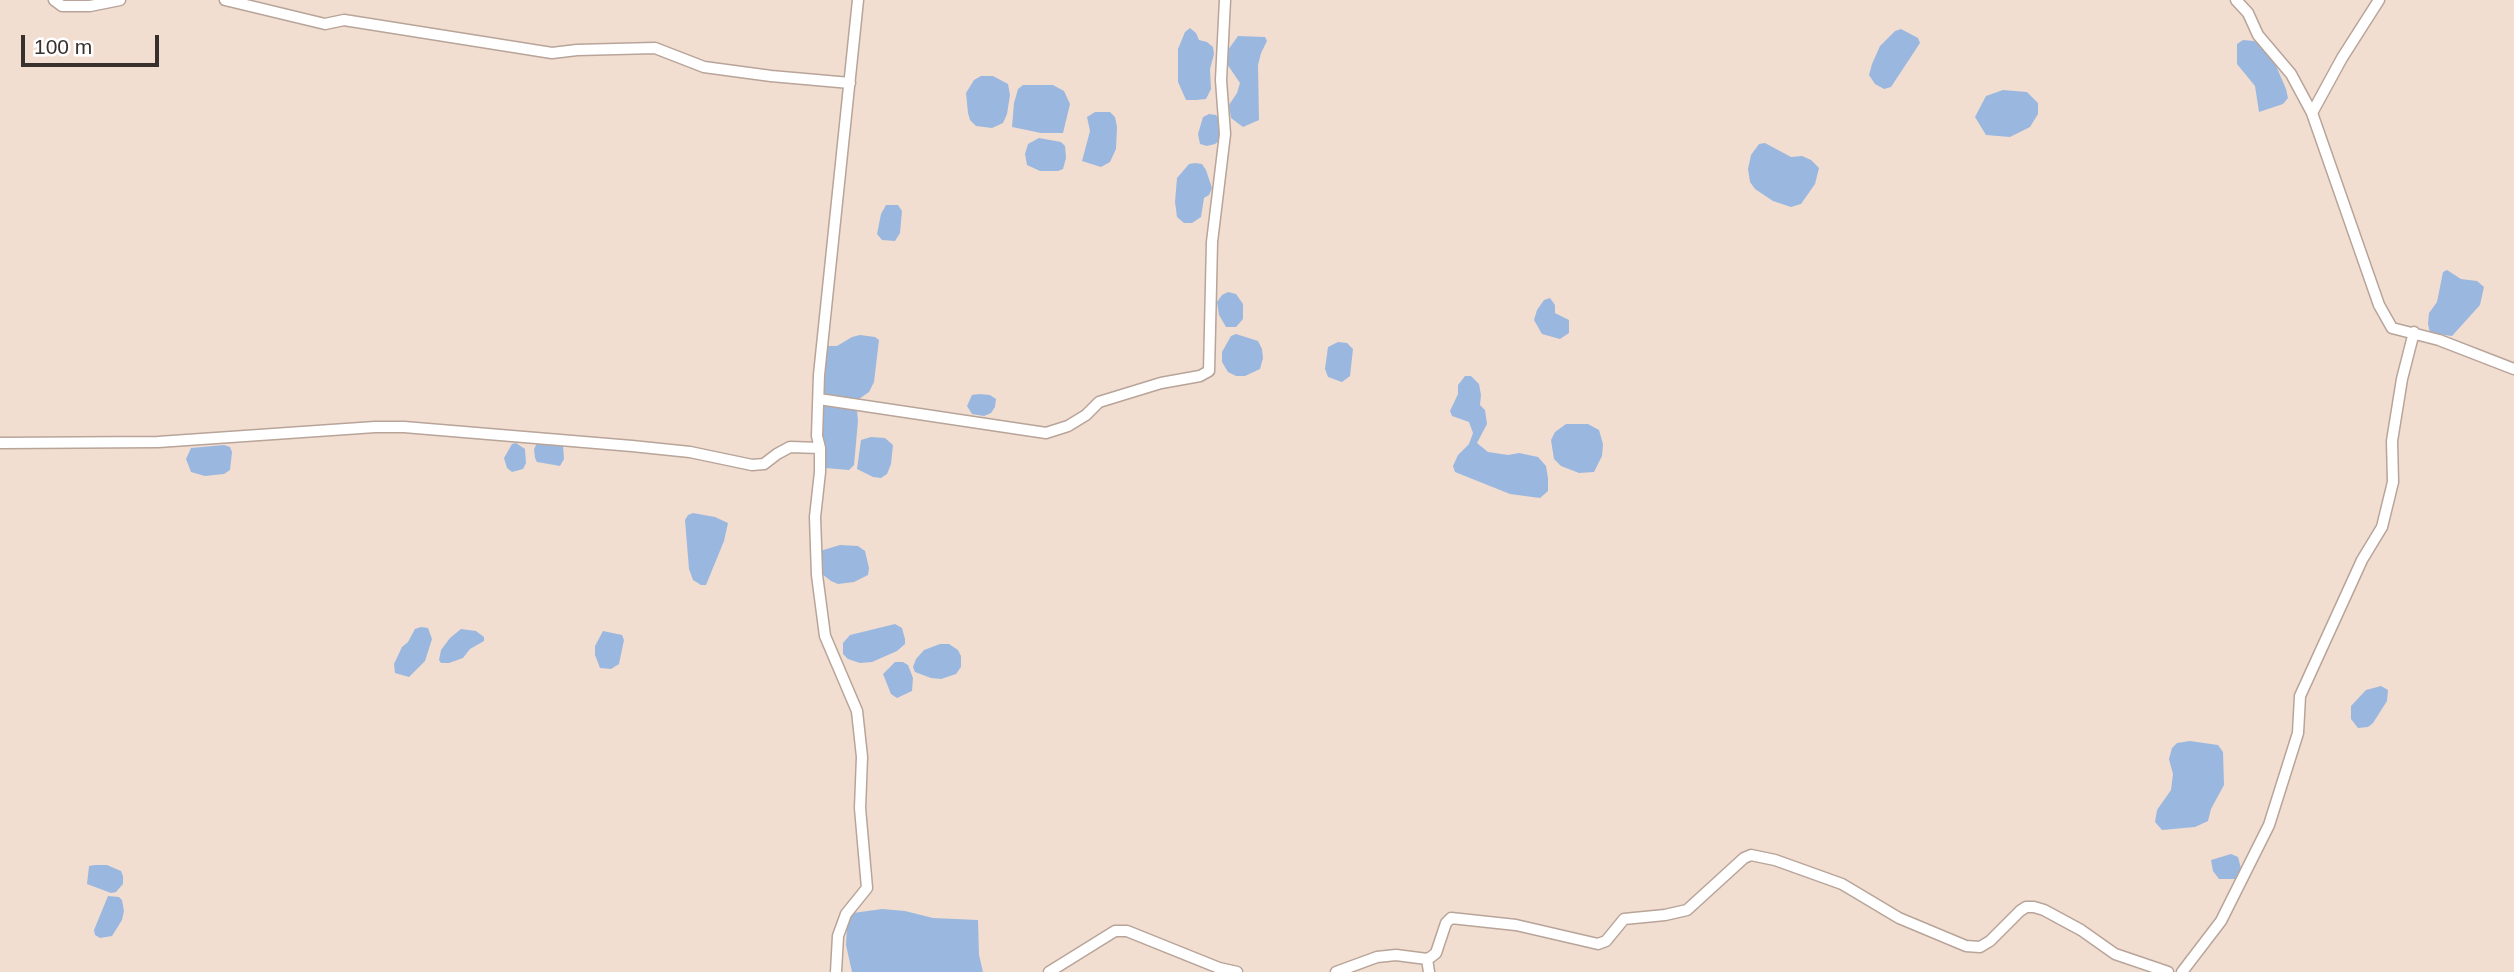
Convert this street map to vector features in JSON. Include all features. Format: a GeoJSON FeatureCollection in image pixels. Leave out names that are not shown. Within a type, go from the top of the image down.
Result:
{"type":"FeatureCollection","features":[{"type":"Feature","properties":{"kind":"street"},"geometry":{"type":"LineString","coordinates":[[54,0],[62,6],[90,6],[120,0]]}},
{"type":"Feature","properties":{"kind":"street"},"geometry":{"type":"LineString","coordinates":[[225,0],[326,24],[344,20],[552,53],[655,48],[704,67],[850,83]]}},
{"type":"Feature","properties":{"kind":"street"},"geometry":{"type":"LineString","coordinates":[[836,972],[838,936],[846,914],[867,888],[860,808],[862,757],[857,711],[825,636],[817,575],[815,517],[820,448],[817,436],[818,399],[858,0]]}},
{"type":"Feature","properties":{"kind":"street"},"geometry":{"type":"LineString","coordinates":[[818,399],[1046,433],[1068,426],[1086,415],[1099,402],[1161,383],[1200,376],[1209,371],[1212,242],[1225,134],[1221,80],[1225,0]]}},
{"type":"Feature","properties":{"kind":"street"},"geometry":{"type":"LineString","coordinates":[[2236,0],[2248,13],[2258,35],[2291,74],[2312,113],[2379,304],[2392,328],[2414,332],[2514,369]]}},
{"type":"Feature","properties":{"kind":"street"},"geometry":{"type":"LineString","coordinates":[[2312,113],[2342,58],[2379,0]]}},
{"type":"Feature","properties":{"kind":"street"},"geometry":{"type":"LineString","coordinates":[[2182,972],[2221,921],[2269,825],[2298,733],[2300,696],[2351,582],[2382,527],[2393,482],[2392,441],[2402,379],[2414,332]]}},
{"type":"Feature","properties":{"kind":"street"},"geometry":{"type":"LineString","coordinates":[[0,443],[158,442],[404,427],[690,452],[752,466],[764,464],[790,447],[820,448]]}},
{"type":"Feature","properties":{"kind":"street"},"geometry":{"type":"LineString","coordinates":[[1336,972],[1377,957],[1396,955],[1427,959],[1436,953],[1446,923],[1451,918],[1516,925],[1598,944],[1606,941],[1624,919],[1688,910],[1744,858],[1751,855],[1775,860],[1842,884],[1899,918],[1966,946],[1980,947],[1990,941],[2020,911],[2026,907],[2034,907],[2081,930],[2115,954],[2168,972]]}},
{"type":"Feature","properties":{"kind":"street"},"geometry":{"type":"LineString","coordinates":[[1049,972],[1115,931],[1127,931],[1219,968],[1237,972]]}},
{"type":"Feature","properties":{"kind":"street"},"geometry":{"type":"LineString","coordinates":[[1427,959],[1429,972]]}},
{"type":"Feature","properties":{"kind":"water"},"geometry":{"type":"Polygon","coordinates":[[[1190,28],[1199,40],[1213,47],[1211,89],[1206,99],[1186,100],[1178,82],[1178,49],[1185,32],[1190,28]]]}},
{"type":"Feature","properties":{"kind":"water"},"geometry":{"type":"Polygon","coordinates":[[[1901,29],[1918,38],[1920,43],[1891,87],[1884,89],[1875,84],[1869,75],[1872,64],[1880,46],[1895,31],[1901,29]]]}},
{"type":"Feature","properties":{"kind":"water"},"geometry":{"type":"Polygon","coordinates":[[[1238,36],[1265,37],[1267,41],[1258,65],[1259,120],[1243,127],[1231,118],[1229,105],[1240,83],[1225,61],[1228,50],[1238,36]]]}},
{"type":"Feature","properties":{"kind":"water"},"geometry":{"type":"Polygon","coordinates":[[[2243,40],[2254,41],[2271,54],[2286,89],[2288,98],[2283,104],[2259,112],[2255,86],[2237,64],[2237,44],[2243,40]]]}},
{"type":"Feature","properties":{"kind":"water"},"geometry":{"type":"Polygon","coordinates":[[[981,76],[993,76],[1008,84],[1010,95],[1007,114],[1003,123],[992,128],[976,126],[968,113],[966,93],[974,80],[981,76]]]}},
{"type":"Feature","properties":{"kind":"water"},"geometry":{"type":"Polygon","coordinates":[[[1023,85],[1053,85],[1064,91],[1070,104],[1063,133],[1041,133],[1012,127],[1014,103],[1018,89],[1023,85]]]}},
{"type":"Feature","properties":{"kind":"water"},"geometry":{"type":"Polygon","coordinates":[[[2003,90],[2027,92],[2038,103],[2038,114],[2030,127],[2010,137],[1986,135],[1975,117],[1986,96],[2003,90]]]}},
{"type":"Feature","properties":{"kind":"water"},"geometry":{"type":"Polygon","coordinates":[[[1095,112],[1110,112],[1115,117],[1117,127],[1116,149],[1110,162],[1101,167],[1082,161],[1090,131],[1087,117],[1095,112]]]}},
{"type":"Feature","properties":{"kind":"water"},"geometry":{"type":"Polygon","coordinates":[[[1216,115],[1221,121],[1220,140],[1207,146],[1200,144],[1198,134],[1203,117],[1216,115]]]}},
{"type":"Feature","properties":{"kind":"water"},"geometry":{"type":"Polygon","coordinates":[[[1039,138],[1061,142],[1065,146],[1063,169],[1040,171],[1027,165],[1025,154],[1028,144],[1039,138]]]}},
{"type":"Feature","properties":{"kind":"water"},"geometry":{"type":"Polygon","coordinates":[[[1765,143],[1791,157],[1802,156],[1811,160],[1819,168],[1815,184],[1801,204],[1791,207],[1773,201],[1755,189],[1750,182],[1748,169],[1751,155],[1759,144],[1765,143]]]}},
{"type":"Feature","properties":{"kind":"water"},"geometry":{"type":"Polygon","coordinates":[[[1189,164],[1202,164],[1212,188],[1204,198],[1201,217],[1192,223],[1184,223],[1177,217],[1177,178],[1189,164]]]}},
{"type":"Feature","properties":{"kind":"water"},"geometry":{"type":"Polygon","coordinates":[[[886,205],[898,205],[902,211],[900,233],[895,241],[882,240],[877,234],[881,214],[886,205]]]}},
{"type":"Feature","properties":{"kind":"water"},"geometry":{"type":"Polygon","coordinates":[[[2447,270],[2461,279],[2477,281],[2484,287],[2480,305],[2452,336],[2430,333],[2428,324],[2429,313],[2437,302],[2443,272],[2447,270]]]}},
{"type":"Feature","properties":{"kind":"water"},"geometry":{"type":"Polygon","coordinates":[[[1228,292],[1236,294],[1243,304],[1243,319],[1236,327],[1226,327],[1219,315],[1217,302],[1228,292]]]}},
{"type":"Feature","properties":{"kind":"water"},"geometry":{"type":"Polygon","coordinates":[[[1550,298],[1555,305],[1555,313],[1569,320],[1569,333],[1560,339],[1542,334],[1534,320],[1544,300],[1550,298]]]}},
{"type":"Feature","properties":{"kind":"water"},"geometry":{"type":"Polygon","coordinates":[[[1236,334],[1258,341],[1262,349],[1260,369],[1245,376],[1228,372],[1222,362],[1222,352],[1231,336],[1236,334]]]}},
{"type":"Feature","properties":{"kind":"water"},"geometry":{"type":"Polygon","coordinates":[[[860,335],[879,340],[874,382],[869,392],[859,399],[824,395],[827,346],[837,346],[860,335]]]}},
{"type":"Feature","properties":{"kind":"water"},"geometry":{"type":"Polygon","coordinates":[[[1338,342],[1347,343],[1353,349],[1350,376],[1342,382],[1328,377],[1325,369],[1328,347],[1338,342]]]}},
{"type":"Feature","properties":{"kind":"water"},"geometry":{"type":"Polygon","coordinates":[[[1465,376],[1471,376],[1479,384],[1480,405],[1485,410],[1487,424],[1477,443],[1488,452],[1538,457],[1546,466],[1548,478],[1548,491],[1540,498],[1510,494],[1455,472],[1453,466],[1458,455],[1469,444],[1473,433],[1469,422],[1452,416],[1450,411],[1458,394],[1458,385],[1465,376]]]}},
{"type":"Feature","properties":{"kind":"water"},"geometry":{"type":"Polygon","coordinates":[[[972,395],[990,395],[996,399],[991,413],[984,416],[972,414],[967,406],[972,395]]]}},
{"type":"Feature","properties":{"kind":"water"},"geometry":{"type":"Polygon","coordinates":[[[826,404],[855,408],[857,411],[854,465],[849,470],[825,468],[821,411],[826,404]]]}},
{"type":"Feature","properties":{"kind":"water"},"geometry":{"type":"Polygon","coordinates":[[[1566,424],[1588,424],[1599,430],[1603,444],[1602,456],[1594,472],[1579,473],[1561,466],[1554,459],[1551,440],[1555,432],[1566,424]]]}},
{"type":"Feature","properties":{"kind":"water"},"geometry":{"type":"Polygon","coordinates":[[[871,437],[885,438],[893,445],[891,464],[887,474],[881,478],[857,469],[861,440],[871,437]]]}},
{"type":"Feature","properties":{"kind":"water"},"geometry":{"type":"Polygon","coordinates":[[[516,443],[525,449],[526,463],[523,469],[512,472],[507,468],[504,458],[512,444],[516,443]]]}},
{"type":"Feature","properties":{"kind":"water"},"geometry":{"type":"Polygon","coordinates":[[[537,443],[563,445],[564,459],[560,466],[537,462],[535,458],[534,449],[537,443]]]}},
{"type":"Feature","properties":{"kind":"water"},"geometry":{"type":"Polygon","coordinates":[[[224,445],[230,447],[232,452],[230,470],[224,474],[205,476],[191,472],[186,459],[191,448],[224,445]]]}},
{"type":"Feature","properties":{"kind":"water"},"geometry":{"type":"Polygon","coordinates":[[[693,513],[715,517],[728,523],[724,541],[706,585],[693,580],[689,569],[685,520],[693,513]]]}},
{"type":"Feature","properties":{"kind":"water"},"geometry":{"type":"Polygon","coordinates":[[[840,545],[858,546],[865,551],[868,575],[854,582],[838,584],[822,574],[820,551],[840,545]]]}},
{"type":"Feature","properties":{"kind":"water"},"geometry":{"type":"Polygon","coordinates":[[[895,624],[902,628],[905,639],[905,644],[897,651],[872,662],[860,663],[843,654],[843,643],[850,635],[895,624]]]}},
{"type":"Feature","properties":{"kind":"water"},"geometry":{"type":"Polygon","coordinates":[[[428,628],[432,639],[425,661],[409,677],[395,673],[394,664],[402,647],[415,629],[428,628]]]}},
{"type":"Feature","properties":{"kind":"water"},"geometry":{"type":"Polygon","coordinates":[[[461,629],[476,631],[484,637],[484,641],[470,649],[463,658],[441,663],[441,650],[461,629]]]}},
{"type":"Feature","properties":{"kind":"water"},"geometry":{"type":"Polygon","coordinates":[[[603,631],[622,635],[624,640],[619,664],[611,669],[600,668],[595,655],[595,646],[603,631]]]}},
{"type":"Feature","properties":{"kind":"water"},"geometry":{"type":"Polygon","coordinates":[[[940,644],[949,644],[958,650],[961,667],[956,674],[941,679],[915,672],[913,667],[916,659],[924,650],[940,644]]]}},
{"type":"Feature","properties":{"kind":"water"},"geometry":{"type":"Polygon","coordinates":[[[895,662],[908,665],[913,678],[912,691],[897,698],[891,694],[883,674],[895,662]]]}},
{"type":"Feature","properties":{"kind":"water"},"geometry":{"type":"Polygon","coordinates":[[[2381,686],[2388,690],[2387,701],[2373,723],[2368,727],[2358,728],[2351,719],[2351,706],[2366,690],[2381,686]]]}},
{"type":"Feature","properties":{"kind":"water"},"geometry":{"type":"Polygon","coordinates":[[[2190,741],[2218,745],[2223,752],[2224,785],[2211,809],[2208,821],[2195,827],[2162,830],[2155,822],[2157,810],[2171,790],[2173,774],[2169,759],[2172,748],[2177,743],[2190,741]]]}},
{"type":"Feature","properties":{"kind":"water"},"geometry":{"type":"Polygon","coordinates":[[[2231,854],[2238,857],[2242,872],[2237,879],[2219,879],[2213,871],[2211,860],[2231,854]]]}},
{"type":"Feature","properties":{"kind":"water"},"geometry":{"type":"Polygon","coordinates":[[[107,865],[121,871],[123,884],[116,892],[111,893],[87,884],[89,866],[107,865]]]}},
{"type":"Feature","properties":{"kind":"water"},"geometry":{"type":"Polygon","coordinates":[[[108,896],[119,897],[124,911],[112,936],[100,938],[95,935],[94,930],[108,896]]]}},
{"type":"Feature","properties":{"kind":"water"},"geometry":{"type":"Polygon","coordinates":[[[882,909],[933,918],[978,920],[979,955],[983,972],[852,972],[846,945],[847,927],[853,913],[882,909]]]}}]}
